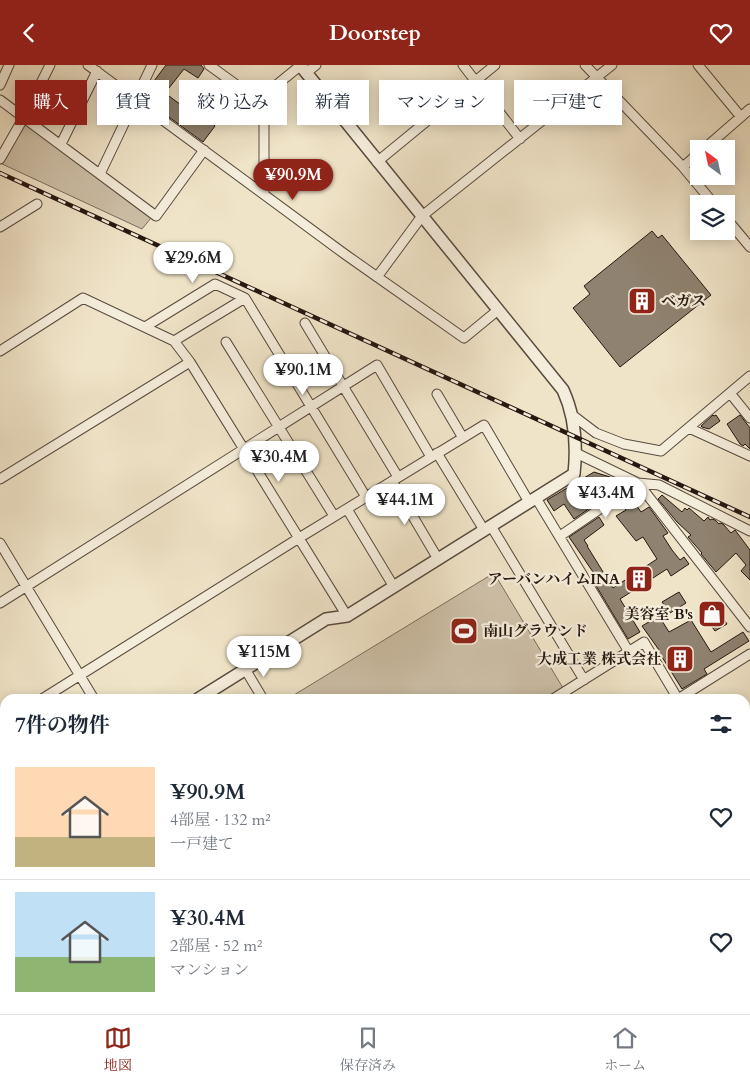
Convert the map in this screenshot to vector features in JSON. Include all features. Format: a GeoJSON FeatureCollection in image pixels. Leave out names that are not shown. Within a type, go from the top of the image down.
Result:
{"type":"FeatureCollection","features":[{"type":"Feature","properties":{"kind":"street"},"geometry":{"type":"LineString","coordinates":[[0,85],[9,65]]}},
{"type":"Feature","properties":{"kind":"street"},"geometry":{"type":"LineString","coordinates":[[42,80],[50,65]]}},
{"type":"Feature","properties":{"kind":"street"},"geometry":{"type":"LineString","coordinates":[[88,65],[109,80]]}},
{"type":"Feature","properties":{"kind":"street"},"geometry":{"type":"LineString","coordinates":[[145,80],[152,65]]}},
{"type":"Feature","properties":{"kind":"street"},"geometry":{"type":"LineString","coordinates":[[209,65],[230,80]]}},
{"type":"Feature","properties":{"kind":"street"},"geometry":{"type":"LineString","coordinates":[[286,80],[302,68],[316,65]]}},
{"type":"Feature","properties":{"kind":"street"},"geometry":{"type":"LineString","coordinates":[[463,65],[475,80]]}},
{"type":"Feature","properties":{"kind":"street"},"geometry":{"type":"LineString","coordinates":[[477,80],[495,65]]}},
{"type":"Feature","properties":{"kind":"street"},"geometry":{"type":"LineString","coordinates":[[585,65],[683,167],[706,195]]}},
{"type":"Feature","properties":{"kind":"street"},"geometry":{"type":"LineString","coordinates":[[377,277],[422,216],[612,65]]}},
{"type":"Feature","properties":{"kind":"street"},"geometry":{"type":"LineString","coordinates":[[698,65],[741,117]]}},
{"type":"Feature","properties":{"kind":"street"},"geometry":{"type":"LineString","coordinates":[[206,694],[326,619],[347,616],[574,474],[576,453],[571,414],[563,390],[302,68]]}},
{"type":"Feature","properties":{"kind":"street"},"geometry":{"type":"LineString","coordinates":[[61,144],[97,71]]}},
{"type":"Feature","properties":{"kind":"street"},"geometry":{"type":"LineString","coordinates":[[0,99],[15,110]]}},
{"type":"Feature","properties":{"kind":"street"},"geometry":{"type":"LineString","coordinates":[[714,140],[750,109]]}},
{"type":"Feature","properties":{"kind":"street"},"geometry":{"type":"LineString","coordinates":[[504,118],[520,139]]}},
{"type":"Feature","properties":{"kind":"street"},"geometry":{"type":"LineString","coordinates":[[169,124],[377,277],[464,338],[498,310]]}},
{"type":"Feature","properties":{"kind":"street"},"geometry":{"type":"LineString","coordinates":[[0,159],[19,125]]}},
{"type":"Feature","properties":{"kind":"street"},"geometry":{"type":"LineString","coordinates":[[35,125],[156,216],[204,150]]}},
{"type":"Feature","properties":{"kind":"street"},"geometry":{"type":"LineString","coordinates":[[100,174],[124,125]]}},
{"type":"Feature","properties":{"kind":"street"},"geometry":{"type":"LineString","coordinates":[[264,125],[264,194]]}},
{"type":"Feature","properties":{"kind":"street"},"geometry":{"type":"LineString","coordinates":[[377,162],[422,125]]}},
{"type":"Feature","properties":{"kind":"street"},"geometry":{"type":"LineString","coordinates":[[683,167],[690,161]]}},
{"type":"Feature","properties":{"kind":"street"},"geometry":{"type":"LineString","coordinates":[[0,227],[37,204]]}},
{"type":"Feature","properties":{"kind":"street"},"geometry":{"type":"LineString","coordinates":[[735,230],[750,247]]}},
{"type":"Feature","properties":{"kind":"street"},"geometry":{"type":"LineString","coordinates":[[145,327],[215,284],[245,298],[366,497]]}},
{"type":"Feature","properties":{"kind":"street"},"geometry":{"type":"LineString","coordinates":[[0,351],[82,298],[174,341],[190,362],[347,616]]}},
{"type":"Feature","properties":{"kind":"street"},"geometry":{"type":"LineString","coordinates":[[174,341],[245,298]]}},
{"type":"Feature","properties":{"kind":"street"},"geometry":{"type":"LineString","coordinates":[[306,323],[343,386],[438,559]]}},
{"type":"Feature","properties":{"kind":"street"},"geometry":{"type":"LineString","coordinates":[[226,342],[334,516]]}},
{"type":"Feature","properties":{"kind":"street"},"geometry":{"type":"LineString","coordinates":[[0,479],[190,362]]}},
{"type":"Feature","properties":{"kind":"street"},"geometry":{"type":"LineString","coordinates":[[0,603],[376,365],[434,455],[488,528],[584,680]]}},
{"type":"Feature","properties":{"kind":"street"},"geometry":{"type":"LineString","coordinates":[[571,414],[596,433],[624,444],[661,451],[750,376]]}},
{"type":"Feature","properties":{"kind":"street"},"geometry":{"type":"LineString","coordinates":[[730,393],[750,418]]}},
{"type":"Feature","properties":{"kind":"street"},"geometry":{"type":"LineString","coordinates":[[437,394],[463,438]]}},
{"type":"Feature","properties":{"kind":"street"},"geometry":{"type":"LineString","coordinates":[[50,694],[334,516],[484,425],[532,500],[560,536],[629,652]]}},
{"type":"Feature","properties":{"kind":"street"},"geometry":{"type":"LineString","coordinates":[[688,428],[750,456]]}},
{"type":"Feature","properties":{"kind":"street"},"geometry":{"type":"LineString","coordinates":[[576,453],[638,483],[659,485],[750,531]]}},
{"type":"Feature","properties":{"kind":"street"},"geometry":{"type":"LineString","coordinates":[[560,536],[638,483]]}},
{"type":"Feature","properties":{"kind":"street"},"geometry":{"type":"LineString","coordinates":[[638,483],[750,627]]}},
{"type":"Feature","properties":{"kind":"street"},"geometry":{"type":"LineString","coordinates":[[346,509],[394,587]]}},
{"type":"Feature","properties":{"kind":"street"},"geometry":{"type":"LineString","coordinates":[[0,543],[91,694]]}},
{"type":"Feature","properties":{"kind":"street"},"geometry":{"type":"LineString","coordinates":[[561,694],[644,642],[675,694]]}},
{"type":"Feature","properties":{"kind":"street"},"geometry":{"type":"LineString","coordinates":[[686,694],[750,654]]}},
{"type":"Feature","properties":{"kind":"street"},"geometry":{"type":"LineString","coordinates":[[245,669],[260,694]]}},
{"type":"Feature","properties":{"kind":"shaded area"},"geometry":{"type":"Polygon","coordinates":[[[23,125],[27,125],[150,214],[151,218],[142,229],[0,163],[23,125]]]}},
{"type":"Feature","properties":{"kind":"shaded area","name":"南山グラウンド"},"geometry":{"type":"Polygon","coordinates":[[[494,573],[563,688],[554,694],[296,694],[494,573]]]}},
{"type":"Feature","properties":{"kind":"building"},"geometry":{"type":"Polygon","coordinates":[[[166,65],[201,65],[204,69],[198,78],[184,69],[169,88],[169,80],[155,80],[166,65]]]}},
{"type":"Feature","properties":{"kind":"building"},"geometry":{"type":"Polygon","coordinates":[[[169,96],[179,104],[179,124],[169,117],[169,96]]]}},
{"type":"Feature","properties":{"kind":"building"},"geometry":{"type":"Polygon","coordinates":[[[180,125],[214,125],[215,126],[203,142],[180,125]]]}},
{"type":"Feature","properties":{"kind":"building","name":"ベガス"},"geometry":{"type":"Polygon","coordinates":[[[652,231],[658,238],[662,235],[711,295],[620,367],[573,308],[590,294],[584,286],[652,231]]]}},
{"type":"Feature","properties":{"kind":"building"},"geometry":{"type":"Polygon","coordinates":[[[713,415],[716,415],[720,421],[709,429],[701,426],[713,415]]]}},
{"type":"Feature","properties":{"kind":"building"},"geometry":{"type":"Polygon","coordinates":[[[740,415],[750,428],[750,449],[745,444],[743,446],[740,444],[727,424],[740,415]]]}},
{"type":"Feature","properties":{"kind":"building"},"geometry":{"type":"Polygon","coordinates":[[[594,472],[610,477],[614,483],[617,481],[621,487],[574,519],[564,504],[554,511],[547,500],[594,472]]]}},
{"type":"Feature","properties":{"kind":"building"},"geometry":{"type":"Polygon","coordinates":[[[662,495],[682,512],[685,508],[687,510],[689,508],[704,521],[708,517],[710,520],[712,519],[719,524],[723,524],[731,533],[735,530],[750,550],[750,580],[741,571],[746,565],[736,553],[716,572],[688,537],[691,535],[677,522],[658,499],[662,495]]]}},
{"type":"Feature","properties":{"kind":"building"},"geometry":{"type":"Polygon","coordinates":[[[630,496],[641,512],[649,507],[668,533],[663,536],[672,550],[680,560],[684,557],[689,564],[671,576],[667,569],[620,599],[640,632],[628,639],[589,574],[593,572],[569,537],[599,517],[604,525],[584,540],[613,588],[657,559],[643,537],[636,541],[616,516],[626,510],[621,502],[630,496]]]}},
{"type":"Feature","properties":{"kind":"building"},"geometry":{"type":"Polygon","coordinates":[[[679,592],[686,603],[670,613],[662,602],[679,592]]]}},
{"type":"Feature","properties":{"kind":"building"},"geometry":{"type":"Polygon","coordinates":[[[715,606],[727,624],[715,631],[703,614],[715,606]]]}},
{"type":"Feature","properties":{"kind":"building"},"geometry":{"type":"Polygon","coordinates":[[[659,616],[669,632],[691,620],[711,652],[743,632],[749,641],[704,669],[707,674],[682,689],[642,626],[659,616]]]}},
{"type":"Feature","properties":{"kind":"railway"},"geometry":{"type":"LineString","coordinates":[[0,173],[750,517]]}},
{"type":"Feature","properties":{"kind":"place","name":"ベガス"},"geometry":{"type":"Point","coordinates":[642,301]}},
{"type":"Feature","properties":{"kind":"place","name":"アーバンハイムINA"},"geometry":{"type":"Point","coordinates":[639,579]}},
{"type":"Feature","properties":{"kind":"place","name":"美容室 B's"},"geometry":{"type":"Point","coordinates":[712,614]}},
{"type":"Feature","properties":{"kind":"place","name":"南山グラウンド"},"geometry":{"type":"Point","coordinates":[464,631]}},
{"type":"Feature","properties":{"kind":"place","name":"大成工業 株式会社"},"geometry":{"type":"Point","coordinates":[680,659]}}]}
